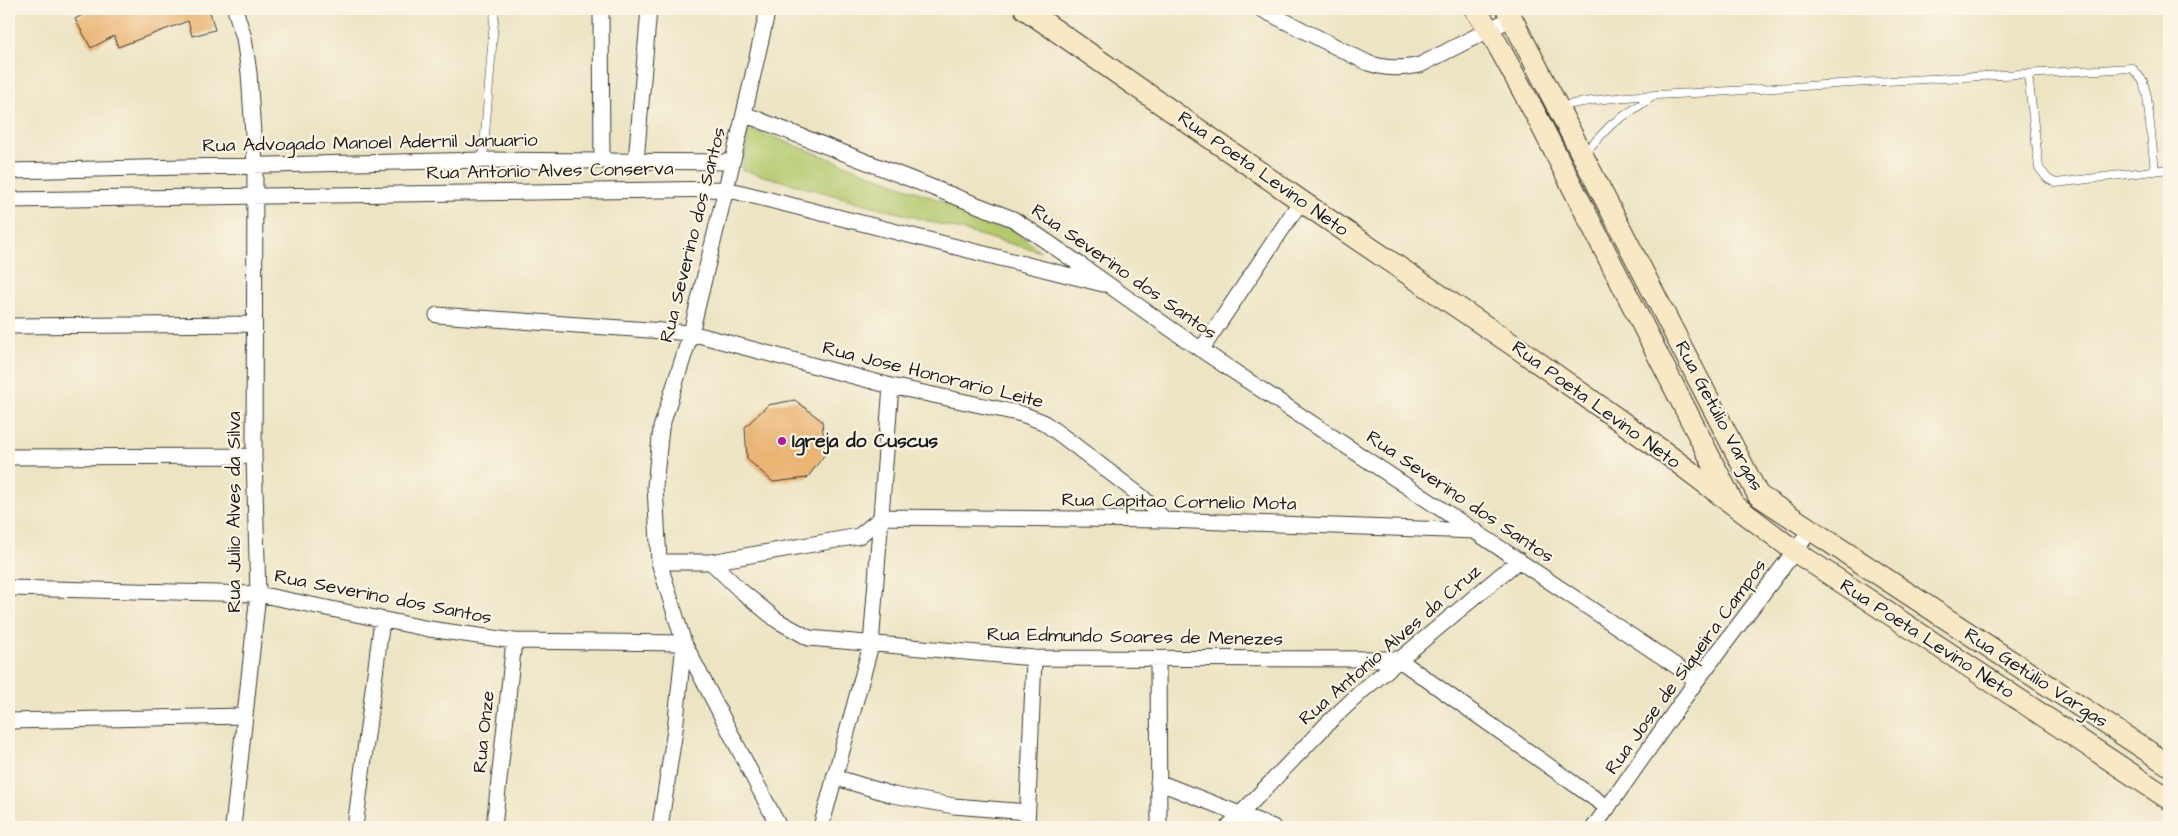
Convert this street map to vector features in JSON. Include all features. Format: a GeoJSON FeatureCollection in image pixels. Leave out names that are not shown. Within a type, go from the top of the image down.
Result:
{"type":"FeatureCollection","features":[{"type":"Feature","properties":{"kind":"main road","name":"Rua Poeta Levino Neto"},"geometry":{"type":"LineString","coordinates":[[1025,9],[1301,201],[1519,349],[1664,452],[1736,509],[1796,552],[2169,799]]}},
{"type":"Feature","properties":{"kind":"main road","name":"Rua Getúlio Vargas"},"geometry":{"type":"LineString","coordinates":[[1475,9],[1490,31],[1536,115],[1736,509]]}},
{"type":"Feature","properties":{"kind":"main road","name":"Rua Getúlio Vargas"},"geometry":{"type":"LineString","coordinates":[[1509,14],[1620,225],[1758,495],[1810,531],[2169,765]]}},
{"type":"Feature","properties":{"kind":"main road"},"geometry":{"type":"LineString","coordinates":[[1536,115],[1558,107]]}},
{"type":"Feature","properties":{"kind":"main road"},"geometry":{"type":"LineString","coordinates":[[1560,164],[1582,154]]}},
{"type":"Feature","properties":{"kind":"street","name":"Rua Julio Alves da Silva"},"geometry":{"type":"LineString","coordinates":[[233,827],[258,594],[254,456],[256,164],[249,72],[244,38],[235,9]]}},
{"type":"Feature","properties":{"kind":"street"},"geometry":{"type":"LineString","coordinates":[[602,9],[602,160]]}},
{"type":"Feature","properties":{"kind":"street"},"geometry":{"type":"LineString","coordinates":[[636,161],[649,9]]}},
{"type":"Feature","properties":{"kind":"street"},"geometry":{"type":"LineString","coordinates":[[744,114],[768,9]]}},
{"type":"Feature","properties":{"kind":"street"},"geometry":{"type":"LineString","coordinates":[[1261,9],[1368,63],[1385,68],[1403,68],[1420,65],[1490,31],[1509,14]]}},
{"type":"Feature","properties":{"kind":"street","name":"Rua Severino dos Santos"},"geometry":{"type":"LineString","coordinates":[[9,588],[258,594],[429,630],[514,640],[684,643],[659,562],[655,486],[661,428],[692,333],[731,162],[744,114],[1012,219],[1201,350],[1476,531],[1697,680]]}},
{"type":"Feature","properties":{"kind":"street","name":"Rua Advogado Manoel Adernil Januario"},"geometry":{"type":"LineString","coordinates":[[9,171],[483,160],[731,162]]}},
{"type":"Feature","properties":{"kind":"street","name":"Rua Antonio Alves Conserva"},"geometry":{"type":"LineString","coordinates":[[9,200],[726,189],[1110,286]]}},
{"type":"Feature","properties":{"kind":"street"},"geometry":{"type":"LineString","coordinates":[[1201,350],[1301,201]]}},
{"type":"Feature","properties":{"kind":"street","name":"Rua Jose Honorario Leite"},"geometry":{"type":"LineString","coordinates":[[438,315],[692,333],[891,386],[1022,414],[1043,422],[1142,497],[1165,520]]}},
{"type":"Feature","properties":{"kind":"street"},"geometry":{"type":"LineString","coordinates":[[9,326],[254,324]]}},
{"type":"Feature","properties":{"kind":"street"},"geometry":{"type":"LineString","coordinates":[[821,827],[871,645],[891,386]]}},
{"type":"Feature","properties":{"kind":"street"},"geometry":{"type":"LineString","coordinates":[[9,457],[254,456]]}},
{"type":"Feature","properties":{"kind":"street"},"geometry":{"type":"LineString","coordinates":[[659,562],[711,562],[859,536],[882,517]]}},
{"type":"Feature","properties":{"kind":"street","name":"Rua Capitao Cornelio Mota"},"geometry":{"type":"LineString","coordinates":[[882,517],[1165,520],[1476,531]]}},
{"type":"Feature","properties":{"kind":"street","name":"Rua Jose de Siqueira Campos"},"geometry":{"type":"LineString","coordinates":[[1594,827],[1697,680],[1796,552],[1810,531]]}},
{"type":"Feature","properties":{"kind":"street","name":"Rua Antonio Alves da Cruz"},"geometry":{"type":"LineString","coordinates":[[1228,827],[1329,722],[1398,659],[1519,560]]}},
{"type":"Feature","properties":{"kind":"street","name":"Rua Edmundo Soares de Menezes"},"geometry":{"type":"LineString","coordinates":[[711,562],[740,590],[778,620],[809,638],[1034,658],[1158,660],[1398,659]]}},
{"type":"Feature","properties":{"kind":"street"},"geometry":{"type":"LineString","coordinates":[[355,827],[382,620]]}},
{"type":"Feature","properties":{"kind":"street","name":"Rua Onze"},"geometry":{"type":"LineString","coordinates":[[494,827],[514,640]]}},
{"type":"Feature","properties":{"kind":"street"},"geometry":{"type":"LineString","coordinates":[[660,827],[675,730],[684,643]]}},
{"type":"Feature","properties":{"kind":"street"},"geometry":{"type":"LineString","coordinates":[[684,643],[779,827]]}},
{"type":"Feature","properties":{"kind":"street"},"geometry":{"type":"LineString","coordinates":[[834,777],[893,795],[1027,820],[1034,658]]}},
{"type":"Feature","properties":{"kind":"street"},"geometry":{"type":"LineString","coordinates":[[1398,659],[1608,808]]}},
{"type":"Feature","properties":{"kind":"street"},"geometry":{"type":"LineString","coordinates":[[1158,660],[1159,827]]}},
{"type":"Feature","properties":{"kind":"street"},"geometry":{"type":"LineString","coordinates":[[9,721],[245,716]]}},
{"type":"Feature","properties":{"kind":"street"},"geometry":{"type":"LineString","coordinates":[[1158,782],[1273,827]]}},
{"type":"Feature","properties":{"kind":"lane"},"geometry":{"type":"LineString","coordinates":[[483,160],[495,9]]}},
{"type":"Feature","properties":{"kind":"lane"},"geometry":{"type":"LineString","coordinates":[[1558,107],[1593,99],[1652,97],[1830,83],[2132,68],[2143,81],[2148,96],[2155,171]]}},
{"type":"Feature","properties":{"kind":"lane"},"geometry":{"type":"LineString","coordinates":[[2028,74],[2039,168],[2048,179],[2056,182],[2169,169]]}},
{"type":"Feature","properties":{"kind":"lane"},"geometry":{"type":"LineString","coordinates":[[1582,154],[1612,124],[1652,97]]}},
{"type":"Feature","properties":{"kind":"green space"},"geometry":{"type":"Polygon","coordinates":[[[749,128],[1010,227],[1041,252],[742,170],[749,128]]]}},
{"type":"Feature","properties":{"kind":"building"},"geometry":{"type":"Polygon","coordinates":[[[94,9],[216,9],[210,12],[215,30],[192,36],[188,21],[118,47],[114,36],[91,48],[75,19],[94,9]]]}},
{"type":"Feature","properties":{"kind":"building"},"geometry":{"type":"Polygon","coordinates":[[[795,400],[822,421],[825,454],[807,478],[773,482],[747,459],[745,427],[768,405],[795,400]]]}},
{"type":"Feature","properties":{"kind":"place","name":"Igreja do Cuscus"},"geometry":{"type":"Point","coordinates":[782,441]}}]}
